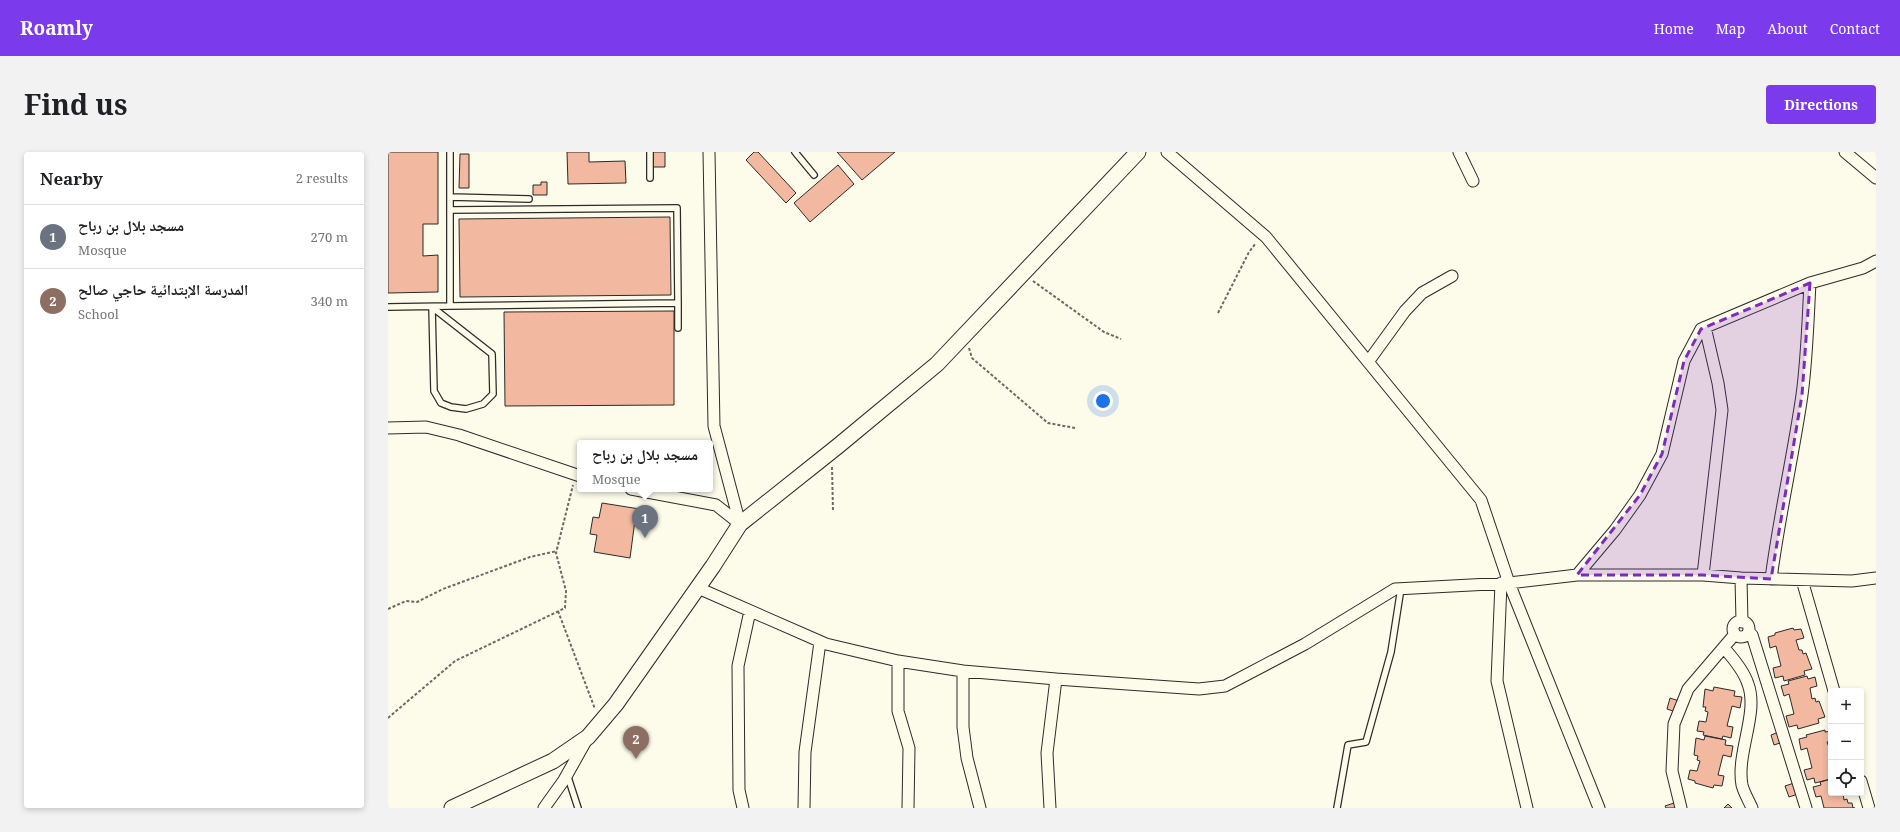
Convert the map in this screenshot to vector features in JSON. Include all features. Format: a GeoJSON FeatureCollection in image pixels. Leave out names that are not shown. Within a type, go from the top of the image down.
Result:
{"type":"FeatureCollection","features":[{"type":"Feature","properties":{"kind":"main road"},"geometry":{"type":"LineString","coordinates":[[452,808],[553,761],[588,736],[616,704],[698,588],[740,524],[832,452],[937,364],[1138,152]]}},
{"type":"Feature","properties":{"kind":"street"},"geometry":{"type":"LineString","coordinates":[[709,152],[714,426],[740,524]]}},
{"type":"Feature","properties":{"kind":"street"},"geometry":{"type":"LineString","coordinates":[[1168,152],[1263,235],[1481,500],[1505,583],[1599,808]]}},
{"type":"Feature","properties":{"kind":"street"},"geometry":{"type":"LineString","coordinates":[[1459,152],[1473,181]]}},
{"type":"Feature","properties":{"kind":"street"},"geometry":{"type":"LineString","coordinates":[[1845,152],[1876,178]]}},
{"type":"Feature","properties":{"kind":"street"},"geometry":{"type":"LineString","coordinates":[[1577,575],[1615,530],[1640,496],[1662,454],[1684,361],[1701,329],[1810,283],[1863,268],[1876,261]]}},
{"type":"Feature","properties":{"kind":"street"},"geometry":{"type":"LineString","coordinates":[[1368,362],[1405,311],[1422,293],[1452,276]]}},
{"type":"Feature","properties":{"kind":"street"},"geometry":{"type":"LineString","coordinates":[[1771,579],[1779,519],[1802,395],[1807,346],[1810,283]]}},
{"type":"Feature","properties":{"kind":"street"},"geometry":{"type":"LineString","coordinates":[[1703,574],[1722,410],[1718,384],[1705,327]]}},
{"type":"Feature","properties":{"kind":"street"},"geometry":{"type":"LineString","coordinates":[[388,428],[426,427],[459,435],[577,475]]}},
{"type":"Feature","properties":{"kind":"street"},"geometry":{"type":"LineString","coordinates":[[647,492],[716,505],[740,524]]}},
{"type":"Feature","properties":{"kind":"street"},"geometry":{"type":"LineString","coordinates":[[698,588],[820,642],[898,661],[963,670],[1056,679],[1199,689],[1225,686],[1305,644],[1395,589],[1401,588],[1505,583],[1577,575],[1703,574],[1741,578],[1852,581],[1876,578]]}},
{"type":"Feature","properties":{"kind":"street"},"geometry":{"type":"LineString","coordinates":[[1741,578],[1742,622]]}},
{"type":"Feature","properties":{"kind":"street"},"geometry":{"type":"LineString","coordinates":[[1802,580],[1833,688]]}},
{"type":"Feature","properties":{"kind":"street"},"geometry":{"type":"LineString","coordinates":[[1505,583],[1497,681],[1527,808]]}},
{"type":"Feature","properties":{"kind":"street"},"geometry":{"type":"LineString","coordinates":[[743,808],[739,790],[738,666],[750,610]]}},
{"type":"Feature","properties":{"kind":"street"},"geometry":{"type":"LineString","coordinates":[[1749,632],[1746,636],[1741,637],[1735,634],[1733,630],[1734,625],[1742,622],[1748,625],[1749,632],[1752,635],[1806,808]]}},
{"type":"Feature","properties":{"kind":"street"},"geometry":{"type":"LineString","coordinates":[[1681,808],[1672,771],[1674,724],[1688,689],[1709,662],[1724,648],[1735,634]]}},
{"type":"Feature","properties":{"kind":"street"},"geometry":{"type":"LineString","coordinates":[[804,808],[805,752],[820,642]]}},
{"type":"Feature","properties":{"kind":"street"},"geometry":{"type":"LineString","coordinates":[[1724,648],[1735,660],[1748,684],[1751,702],[1743,751],[1742,787],[1752,808]]}},
{"type":"Feature","properties":{"kind":"street"},"geometry":{"type":"LineString","coordinates":[[898,661],[898,711],[909,748],[908,808]]}},
{"type":"Feature","properties":{"kind":"street"},"geometry":{"type":"LineString","coordinates":[[963,670],[963,727],[967,758],[980,808]]}},
{"type":"Feature","properties":{"kind":"street"},"geometry":{"type":"LineString","coordinates":[[1050,808],[1047,753],[1056,679]]}},
{"type":"Feature","properties":{"kind":"street"},"geometry":{"type":"LineString","coordinates":[[544,808],[567,774],[588,736]]}},
{"type":"Feature","properties":{"kind":"street"},"geometry":{"type":"LineString","coordinates":[[1864,791],[1869,808]]}},
{"type":"Feature","properties":{"kind":"lane"},"geometry":{"type":"LineString","coordinates":[[450,152],[450,306]]}},
{"type":"Feature","properties":{"kind":"lane"},"geometry":{"type":"LineString","coordinates":[[650,152],[650,178]]}},
{"type":"Feature","properties":{"kind":"lane"},"geometry":{"type":"LineString","coordinates":[[795,152],[814,174]]}},
{"type":"Feature","properties":{"kind":"lane"},"geometry":{"type":"LineString","coordinates":[[450,197],[529,199]]}},
{"type":"Feature","properties":{"kind":"lane"},"geometry":{"type":"LineString","coordinates":[[450,210],[677,208],[678,328]]}},
{"type":"Feature","properties":{"kind":"lane"},"geometry":{"type":"LineString","coordinates":[[388,307],[678,303]]}},
{"type":"Feature","properties":{"kind":"lane"},"geometry":{"type":"LineString","coordinates":[[432,307],[492,354],[492,394],[483,404],[466,409],[451,407],[441,403],[434,391],[432,307]]}},
{"type":"Feature","properties":{"kind":"lane"},"geometry":{"type":"LineString","coordinates":[[1336,808],[1348,745],[1366,742],[1391,652],[1401,588]]}},
{"type":"Feature","properties":{"kind":"lane"},"geometry":{"type":"LineString","coordinates":[[567,774],[578,808]]}},
{"type":"Feature","properties":{"kind":"path"},"geometry":{"type":"LineString","coordinates":[[1218,313],[1249,252],[1263,235]]}},
{"type":"Feature","properties":{"kind":"path"},"geometry":{"type":"LineString","coordinates":[[1023,273],[1104,332],[1121,339]]}},
{"type":"Feature","properties":{"kind":"path"},"geometry":{"type":"LineString","coordinates":[[966,334],[972,358],[1048,423],[1075,428]]}},
{"type":"Feature","properties":{"kind":"path"},"geometry":{"type":"LineString","coordinates":[[832,452],[833,511]]}},
{"type":"Feature","properties":{"kind":"path"},"geometry":{"type":"LineString","coordinates":[[388,718],[455,661],[565,608],[566,591],[557,551],[577,479]]}},
{"type":"Feature","properties":{"kind":"path"},"geometry":{"type":"LineString","coordinates":[[388,609],[406,601],[417,602],[443,589],[530,557],[557,551]]}},
{"type":"Feature","properties":{"kind":"path"},"geometry":{"type":"LineString","coordinates":[[558,611],[600,722]]}},
{"type":"Feature","properties":{"kind":"highlighted area"},"geometry":{"type":"Polygon","coordinates":[[[1810,283],[1802,395],[1771,579],[1703,575],[1577,575],[1640,495],[1662,454],[1684,361],[1701,329],[1810,283]]]}},
{"type":"Feature","properties":{"kind":"building"},"geometry":{"type":"Polygon","coordinates":[[[388,152],[438,152],[438,224],[423,224],[423,256],[438,255],[438,292],[388,293],[388,152]]]}},
{"type":"Feature","properties":{"kind":"building"},"geometry":{"type":"Polygon","coordinates":[[[567,152],[589,152],[589,162],[625,161],[626,183],[568,184],[567,152]]]}},
{"type":"Feature","properties":{"kind":"building"},"geometry":{"type":"Polygon","coordinates":[[[653,152],[665,152],[665,167],[653,167],[653,152]]]}},
{"type":"Feature","properties":{"kind":"building"},"geometry":{"type":"Polygon","coordinates":[[[754,152],[758,152],[796,193],[786,203],[746,160],[754,152]]]}},
{"type":"Feature","properties":{"kind":"building"},"geometry":{"type":"Polygon","coordinates":[[[837,152],[895,152],[862,180],[837,152]]]}},
{"type":"Feature","properties":{"kind":"building"},"geometry":{"type":"Polygon","coordinates":[[[460,154],[469,154],[469,188],[459,188],[460,154]]]}},
{"type":"Feature","properties":{"kind":"building"},"geometry":{"type":"Polygon","coordinates":[[[838,165],[854,184],[810,222],[794,203],[838,165]]]}},
{"type":"Feature","properties":{"kind":"building"},"geometry":{"type":"Polygon","coordinates":[[[541,182],[547,182],[547,195],[533,195],[533,185],[541,185],[541,182]]]}},
{"type":"Feature","properties":{"kind":"building"},"geometry":{"type":"Polygon","coordinates":[[[670,217],[671,295],[460,297],[459,219],[670,217]]]}},
{"type":"Feature","properties":{"kind":"building"},"geometry":{"type":"Polygon","coordinates":[[[674,311],[674,405],[505,406],[504,312],[674,311]]]}},
{"type":"Feature","properties":{"kind":"building"},"geometry":{"type":"Polygon","coordinates":[[[602,503],[646,510],[644,522],[635,520],[630,558],[594,552],[597,535],[590,534],[593,517],[599,518],[602,503]]]}},
{"type":"Feature","properties":{"kind":"building"},"geometry":{"type":"Polygon","coordinates":[[[1793,628],[1794,630],[1801,629],[1804,638],[1796,640],[1799,650],[1802,650],[1803,654],[1806,653],[1812,669],[1804,671],[1805,675],[1784,681],[1783,676],[1775,678],[1773,668],[1781,666],[1776,646],[1770,648],[1768,637],[1775,635],[1775,633],[1793,628]]]}},
{"type":"Feature","properties":{"kind":"building"},"geometry":{"type":"Polygon","coordinates":[[[1807,676],[1808,679],[1815,677],[1817,686],[1810,688],[1812,699],[1815,698],[1816,702],[1819,701],[1825,717],[1818,719],[1819,723],[1798,729],[1797,725],[1789,727],[1786,716],[1794,714],[1789,694],[1784,696],[1781,686],[1789,684],[1788,681],[1807,676]]]}},
{"type":"Feature","properties":{"kind":"building"},"geometry":{"type":"Polygon","coordinates":[[[1714,687],[1735,691],[1734,696],[1742,697],[1740,708],[1732,706],[1727,726],[1733,727],[1731,738],[1723,736],[1722,739],[1703,735],[1704,732],[1697,731],[1699,721],[1706,722],[1708,712],[1705,711],[1706,707],[1703,707],[1705,689],[1713,691],[1714,687]]]}},
{"type":"Feature","properties":{"kind":"building"},"geometry":{"type":"Polygon","coordinates":[[[1670,698],[1679,701],[1676,712],[1667,709],[1670,698]]]}},
{"type":"Feature","properties":{"kind":"building"},"geometry":{"type":"Polygon","coordinates":[[[1825,730],[1825,732],[1828,732],[1828,780],[1815,783],[1814,778],[1807,780],[1804,770],[1812,768],[1807,748],[1801,750],[1799,739],[1807,737],[1806,735],[1825,730]]]}},
{"type":"Feature","properties":{"kind":"building"},"geometry":{"type":"Polygon","coordinates":[[[1779,732],[1783,742],[1774,745],[1771,735],[1779,732]]]}},
{"type":"Feature","properties":{"kind":"building"},"geometry":{"type":"Polygon","coordinates":[[[1705,736],[1726,740],[1725,745],[1733,746],[1731,757],[1723,755],[1718,775],[1724,776],[1722,786],[1714,785],[1713,788],[1695,783],[1695,781],[1688,779],[1690,770],[1697,771],[1700,761],[1697,760],[1698,756],[1694,755],[1696,738],[1704,740],[1705,736]]]}},
{"type":"Feature","properties":{"kind":"building"},"geometry":{"type":"Polygon","coordinates":[[[1828,780],[1828,796],[1843,796],[1844,800],[1847,799],[1848,803],[1852,803],[1853,808],[1824,808],[1821,796],[1816,797],[1813,787],[1821,785],[1820,782],[1828,780]]]}},
{"type":"Feature","properties":{"kind":"building"},"geometry":{"type":"Polygon","coordinates":[[[1794,783],[1798,794],[1789,797],[1785,786],[1794,783]]]}},
{"type":"Feature","properties":{"kind":"building"},"geometry":{"type":"Polygon","coordinates":[[[1674,803],[1676,808],[1666,808],[1665,806],[1674,803]]]}},
{"type":"Feature","properties":{"kind":"building"},"geometry":{"type":"Polygon","coordinates":[[[1728,804],[1732,808],[1724,808],[1728,804]]]}},
{"type":"Feature","properties":{"kind":"place","name":"مسجد بلال بن رباح"},"geometry":{"type":"Point","coordinates":[645,538]}},
{"type":"Feature","properties":{"kind":"place","name":"المدرسة الإبتدائية حاجي صالح"},"geometry":{"type":"Point","coordinates":[636,759]}}]}
